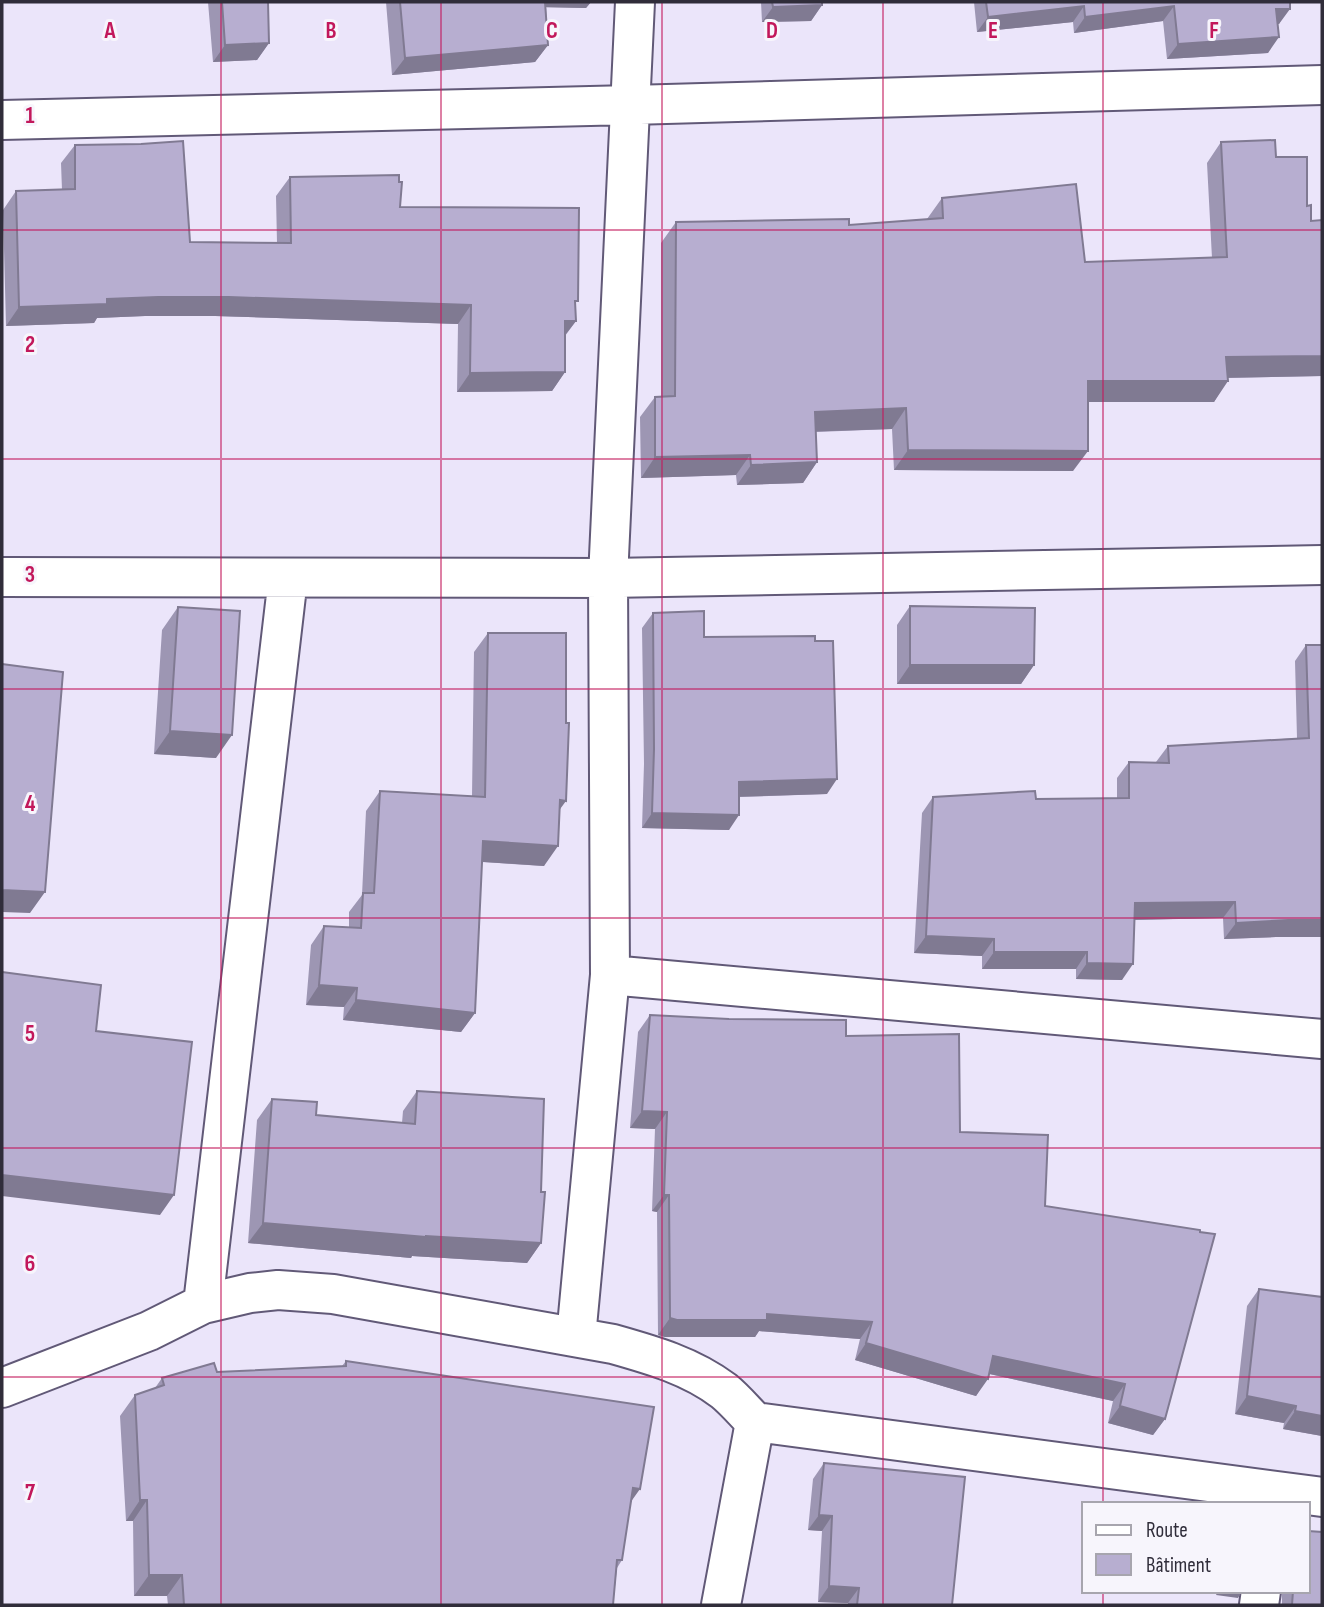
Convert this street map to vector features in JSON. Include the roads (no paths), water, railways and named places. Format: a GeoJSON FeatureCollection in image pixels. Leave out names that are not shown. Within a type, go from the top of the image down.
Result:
{"type":"FeatureCollection","features":[{"type":"Feature","properties":{"kind":"street"},"geometry":{"type":"LineString","coordinates":[[576,1337],[610,975],[608,578],[635,2]]}},
{"type":"Feature","properties":{"kind":"street"},"geometry":{"type":"LineString","coordinates":[[2,120],[1322,85]]}},
{"type":"Feature","properties":{"kind":"street"},"geometry":{"type":"LineString","coordinates":[[2,577],[608,578],[1322,565]]}},
{"type":"Feature","properties":{"kind":"street"},"geometry":{"type":"LineString","coordinates":[[203,1304],[288,578]]}},
{"type":"Feature","properties":{"kind":"street"},"geometry":{"type":"LineString","coordinates":[[610,975],[1322,1039]]}},
{"type":"Feature","properties":{"kind":"street"},"geometry":{"type":"LineString","coordinates":[[2,1388],[149,1331],[203,1304],[250,1293],[278,1290],[333,1294],[613,1344],[654,1355],[693,1371],[725,1392],[755,1422],[1277,1498],[1322,1497]]}},
{"type":"Feature","properties":{"kind":"street"},"geometry":{"type":"LineString","coordinates":[[721,1605],[755,1422]]}}]}
